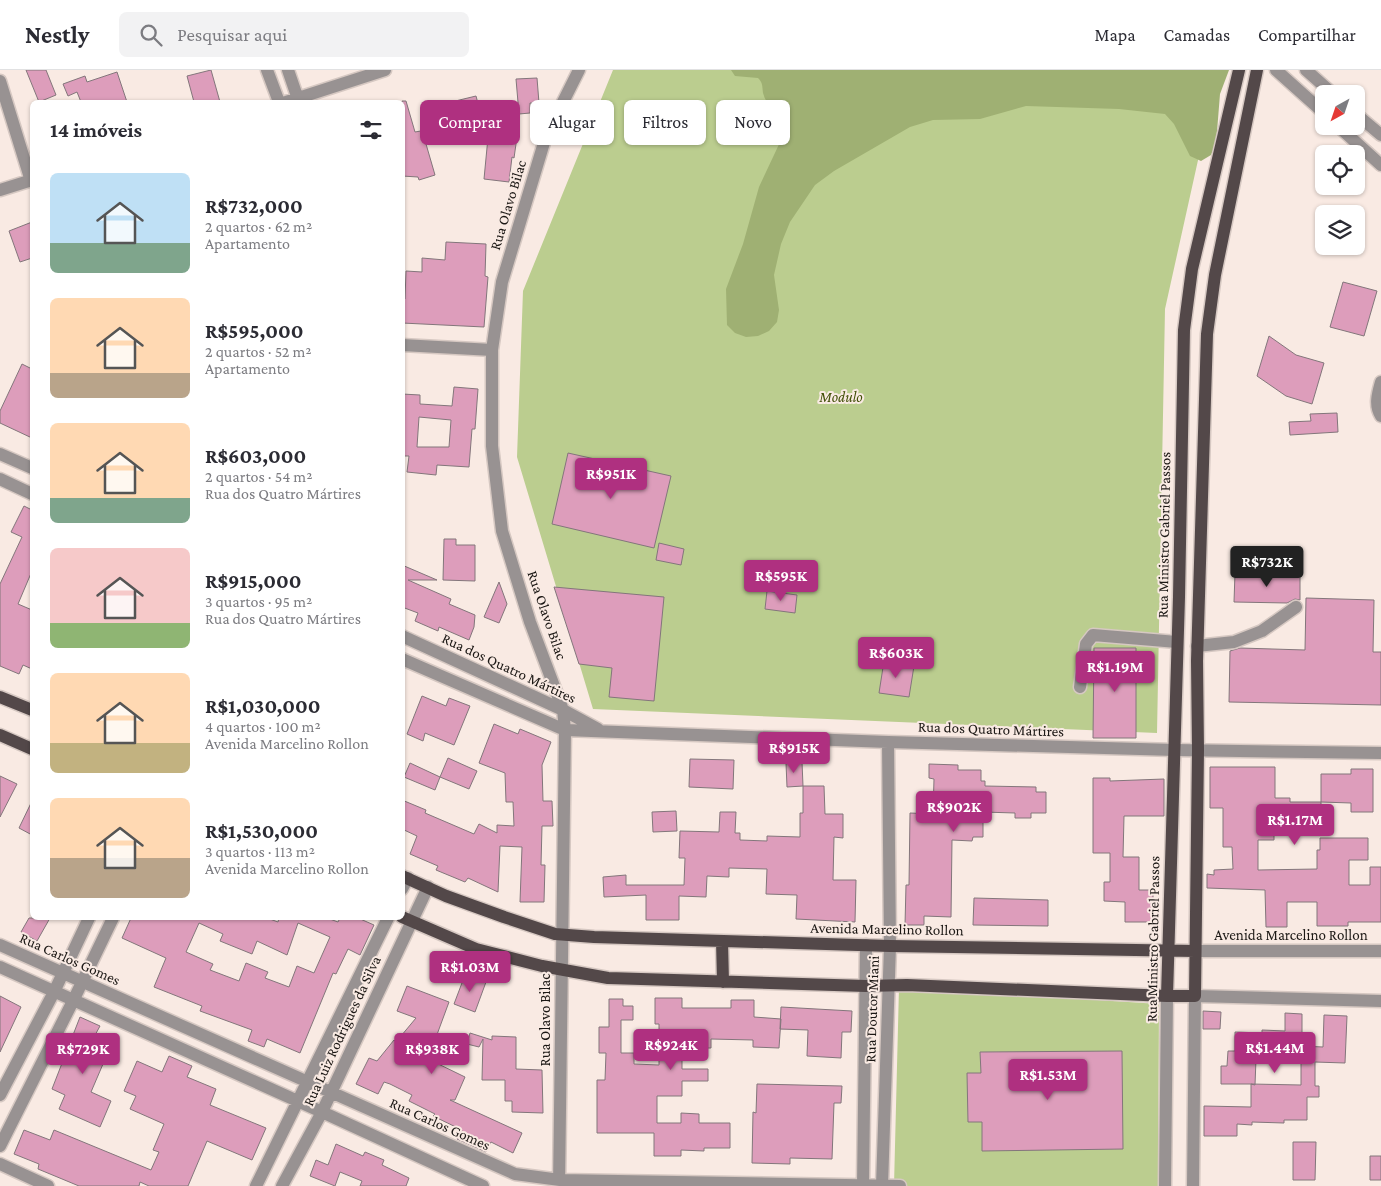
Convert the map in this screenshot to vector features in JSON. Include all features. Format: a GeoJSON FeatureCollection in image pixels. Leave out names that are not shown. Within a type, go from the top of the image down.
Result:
{"type":"FeatureCollection","features":[{"type":"Feature","properties":{"kind":"main road","name":"Rua Ministro Gabriel Passos"},"geometry":{"type":"LineString","coordinates":[[1167,996],[1179,597],[1184,330],[1192,269],[1239,70]]}},
{"type":"Feature","properties":{"kind":"main road"},"geometry":{"type":"LineString","coordinates":[[407,919],[476,949],[542,966],[608,978],[866,986],[890,985],[1195,996],[1198,750],[1197,646],[1207,334],[1216,275],[1257,70]]}},
{"type":"Feature","properties":{"kind":"main road"},"geometry":{"type":"LineString","coordinates":[[1179,597],[1199,598]]}},
{"type":"Feature","properties":{"kind":"main road"},"geometry":{"type":"LineString","coordinates":[[1177,661],[1197,661]]}},
{"type":"Feature","properties":{"kind":"main road"},"geometry":{"type":"LineString","coordinates":[[0,697],[30,709]]}},
{"type":"Feature","properties":{"kind":"main road"},"geometry":{"type":"LineString","coordinates":[[0,734],[30,748]]}},
{"type":"Feature","properties":{"kind":"main road","name":"Avenida Marcelino Rollon"},"geometry":{"type":"LineString","coordinates":[[405,881],[428,887],[504,918],[556,934],[594,938],[866,946],[1195,951]]}},
{"type":"Feature","properties":{"kind":"main road"},"geometry":{"type":"LineString","coordinates":[[722,941],[723,982]]}},
{"type":"Feature","properties":{"kind":"street"},"geometry":{"type":"LineString","coordinates":[[267,70],[278,100]]}},
{"type":"Feature","properties":{"kind":"street"},"geometry":{"type":"LineString","coordinates":[[288,70],[294,100]]}},
{"type":"Feature","properties":{"kind":"street"},"geometry":{"type":"LineString","coordinates":[[297,100],[385,70]]}},
{"type":"Feature","properties":{"kind":"street","name":"Rua Olavo Bilac"},"geometry":{"type":"LineString","coordinates":[[560,1183],[565,730],[562,710],[530,622],[502,531],[492,446],[492,350],[502,282],[543,145],[579,70]]}},
{"type":"Feature","properties":{"kind":"street"},"geometry":{"type":"LineString","coordinates":[[1276,70],[1315,105]]}},
{"type":"Feature","properties":{"kind":"street"},"geometry":{"type":"LineString","coordinates":[[1306,70],[1323,85]]}},
{"type":"Feature","properties":{"kind":"street"},"geometry":{"type":"LineString","coordinates":[[0,81],[30,175]]}},
{"type":"Feature","properties":{"kind":"street"},"geometry":{"type":"LineString","coordinates":[[1365,122],[1381,136]]}},
{"type":"Feature","properties":{"kind":"street"},"geometry":{"type":"LineString","coordinates":[[1348,135],[1381,165]]}},
{"type":"Feature","properties":{"kind":"street"},"geometry":{"type":"LineString","coordinates":[[0,190],[30,182]]}},
{"type":"Feature","properties":{"kind":"street"},"geometry":{"type":"LineString","coordinates":[[405,344],[492,350]]}},
{"type":"Feature","properties":{"kind":"street"},"geometry":{"type":"LineString","coordinates":[[1381,382],[1376,400],[1381,416]]}},
{"type":"Feature","properties":{"kind":"street"},"geometry":{"type":"LineString","coordinates":[[0,454],[30,467]]}},
{"type":"Feature","properties":{"kind":"street"},"geometry":{"type":"LineString","coordinates":[[12,460],[1,483],[30,493]]}},
{"type":"Feature","properties":{"kind":"street"},"geometry":{"type":"LineString","coordinates":[[1197,646],[1234,642],[1262,631],[1296,607]]}},
{"type":"Feature","properties":{"kind":"street"},"geometry":{"type":"LineString","coordinates":[[1080,687],[1086,644],[1093,634],[1177,642]]}},
{"type":"Feature","properties":{"kind":"street","name":"Rua dos Quatro Mártires"},"geometry":{"type":"LineString","coordinates":[[405,637],[601,730]]}},
{"type":"Feature","properties":{"kind":"street","name":"Rua dos Quatro Mártires"},"geometry":{"type":"LineString","coordinates":[[405,660],[565,730],[888,742],[1381,754]]}},
{"type":"Feature","properties":{"kind":"street","name":"Rua Doutor Miani"},"geometry":{"type":"LineString","coordinates":[[882,1186],[890,985],[888,742]]}},
{"type":"Feature","properties":{"kind":"street","name":"Rua Luiz Rodrigues da Silva"},"geometry":{"type":"LineString","coordinates":[[282,1186],[322,1112],[407,919],[428,887]]}},
{"type":"Feature","properties":{"kind":"street"},"geometry":{"type":"LineString","coordinates":[[0,1095],[89,920]]}},
{"type":"Feature","properties":{"kind":"street"},"geometry":{"type":"LineString","coordinates":[[0,1146],[112,920]]}},
{"type":"Feature","properties":{"kind":"street","name":"Rua Luiz Rodrigues da Silva"},"geometry":{"type":"LineString","coordinates":[[256,1186],[387,920]]}},
{"type":"Feature","properties":{"kind":"street","name":"Rua Carlos Gomes"},"geometry":{"type":"LineString","coordinates":[[0,945],[515,1174],[560,1183],[900,1186]]}},
{"type":"Feature","properties":{"kind":"street","name":"Rua Doutor Miani"},"geometry":{"type":"LineString","coordinates":[[863,1185],[866,946]]}},
{"type":"Feature","properties":{"kind":"street","name":"Avenida Marcelino Rollon"},"geometry":{"type":"LineString","coordinates":[[1195,951],[1381,951]]}},
{"type":"Feature","properties":{"kind":"street"},"geometry":{"type":"LineString","coordinates":[[0,967],[483,1186]]}},
{"type":"Feature","properties":{"kind":"street","name":"Rua Ministro Gabriel Passos"},"geometry":{"type":"LineString","coordinates":[[1165,1186],[1167,996]]}},
{"type":"Feature","properties":{"kind":"street"},"geometry":{"type":"LineString","coordinates":[[1193,1186],[1195,996],[1381,1001]]}},
{"type":"Feature","properties":{"kind":"street"},"geometry":{"type":"LineString","coordinates":[[0,1164],[48,1186]]}},
{"type":"Feature","properties":{"kind":"green space","name":"Modulo"},"geometry":{"type":"Polygon","coordinates":[[[613,70],[1218,70],[1165,309],[1157,733],[593,709],[517,457],[523,291],[582,145],[614,145],[614,100],[601,100],[613,70]]]}},
{"type":"Feature","properties":{"kind":"green space"},"geometry":{"type":"Polygon","coordinates":[[[731,70],[1229,70],[1220,94],[1216,144],[1211,155],[1201,161],[1190,156],[1174,124],[1165,114],[1119,109],[1026,106],[980,119],[933,120],[910,127],[834,171],[815,185],[790,222],[781,244],[774,275],[779,310],[777,322],[769,331],[758,336],[746,337],[735,333],[727,325],[726,289],[743,244],[759,187],[779,145],[790,145],[790,100],[766,100],[762,83],[758,78],[735,76],[731,70]]]}},
{"type":"Feature","properties":{"kind":"green space"},"geometry":{"type":"Polygon","coordinates":[[[899,987],[1159,1004],[1158,1186],[894,1186],[899,987]]]}},
{"type":"Feature","properties":{"kind":"building"},"geometry":{"type":"Polygon","coordinates":[[[26,70],[46,70],[56,95],[44,100],[38,100],[26,70]]]}},
{"type":"Feature","properties":{"kind":"building"},"geometry":{"type":"Polygon","coordinates":[[[211,70],[219,100],[193,100],[187,76],[211,70]]]}},
{"type":"Feature","properties":{"kind":"building"},"geometry":{"type":"Polygon","coordinates":[[[117,72],[126,100],[80,100],[77,92],[68,96],[63,84],[85,76],[87,82],[117,72]]]}},
{"type":"Feature","properties":{"kind":"building"},"geometry":{"type":"Polygon","coordinates":[[[537,78],[539,100],[530,100],[530,113],[520,114],[520,100],[518,100],[516,79],[537,78]]]}},
{"type":"Feature","properties":{"kind":"building"},"geometry":{"type":"Polygon","coordinates":[[[476,96],[477,100],[460,100],[476,96]]]}},
{"type":"Feature","properties":{"kind":"building"},"geometry":{"type":"Polygon","coordinates":[[[405,101],[415,132],[420,131],[420,145],[426,145],[435,175],[419,180],[418,177],[405,176],[405,101]]]}},
{"type":"Feature","properties":{"kind":"building"},"geometry":{"type":"Polygon","coordinates":[[[487,145],[516,145],[514,158],[512,157],[509,182],[484,179],[487,145]]]}},
{"type":"Feature","properties":{"kind":"building"},"geometry":{"type":"Polygon","coordinates":[[[30,223],[30,259],[20,262],[9,231],[30,223]]]}},
{"type":"Feature","properties":{"kind":"building"},"geometry":{"type":"Polygon","coordinates":[[[446,242],[486,244],[485,276],[488,277],[484,327],[405,323],[406,271],[422,272],[422,258],[445,260],[446,242]]]}},
{"type":"Feature","properties":{"kind":"building"},"geometry":{"type":"Polygon","coordinates":[[[1343,282],[1377,291],[1364,336],[1330,327],[1343,282]]]}},
{"type":"Feature","properties":{"kind":"building"},"geometry":{"type":"Polygon","coordinates":[[[1269,336],[1296,355],[1324,363],[1312,404],[1286,396],[1257,376],[1269,336]]]}},
{"type":"Feature","properties":{"kind":"building"},"geometry":{"type":"Polygon","coordinates":[[[22,364],[30,368],[30,437],[0,423],[0,411],[22,364]]]}},
{"type":"Feature","properties":{"kind":"building"},"geometry":{"type":"Polygon","coordinates":[[[454,387],[478,389],[475,429],[472,429],[469,467],[437,465],[436,475],[407,472],[409,456],[405,456],[405,394],[420,395],[420,404],[452,406],[454,387]],[[419,417],[417,447],[449,447],[451,420],[419,417]]]}},
{"type":"Feature","properties":{"kind":"building"},"geometry":{"type":"Polygon","coordinates":[[[1337,413],[1338,432],[1290,435],[1289,422],[1311,421],[1310,414],[1337,413]]]}},
{"type":"Feature","properties":{"kind":"building"},"geometry":{"type":"Polygon","coordinates":[[[568,453],[671,476],[654,548],[552,524],[568,453]]]}},
{"type":"Feature","properties":{"kind":"building"},"geometry":{"type":"Polygon","coordinates":[[[24,506],[30,509],[30,576],[18,604],[30,609],[30,668],[23,665],[19,674],[0,666],[0,584],[22,537],[11,532],[24,506]]]}},
{"type":"Feature","properties":{"kind":"building"},"geometry":{"type":"Polygon","coordinates":[[[444,539],[456,539],[456,545],[475,545],[475,581],[443,580],[444,539]]]}},
{"type":"Feature","properties":{"kind":"building"},"geometry":{"type":"Polygon","coordinates":[[[659,543],[684,549],[681,565],[656,560],[659,543]]]}},
{"type":"Feature","properties":{"kind":"building"},"geometry":{"type":"Polygon","coordinates":[[[405,566],[437,580],[408,580],[451,599],[449,604],[475,615],[474,627],[469,640],[439,627],[438,631],[415,621],[418,613],[405,608],[405,566]]]}},
{"type":"Feature","properties":{"kind":"building"},"geometry":{"type":"Polygon","coordinates":[[[1235,573],[1300,574],[1300,600],[1295,599],[1287,603],[1234,602],[1235,573]]]}},
{"type":"Feature","properties":{"kind":"building"},"geometry":{"type":"Polygon","coordinates":[[[499,582],[507,604],[499,623],[484,617],[499,582]]]}},
{"type":"Feature","properties":{"kind":"building"},"geometry":{"type":"Polygon","coordinates":[[[554,587],[664,597],[654,701],[609,697],[612,668],[579,664],[554,587]]]}},
{"type":"Feature","properties":{"kind":"building"},"geometry":{"type":"Polygon","coordinates":[[[767,591],[797,595],[795,613],[765,609],[767,591]]]}},
{"type":"Feature","properties":{"kind":"building"},"geometry":{"type":"Polygon","coordinates":[[[1306,598],[1374,600],[1373,652],[1381,652],[1381,705],[1229,702],[1230,651],[1240,648],[1305,650],[1306,598]]]}},
{"type":"Feature","properties":{"kind":"building"},"geometry":{"type":"Polygon","coordinates":[[[1094,648],[1136,648],[1136,738],[1093,738],[1094,648]]]}},
{"type":"Feature","properties":{"kind":"building"},"geometry":{"type":"Polygon","coordinates":[[[884,661],[914,666],[909,697],[879,693],[884,661]]]}},
{"type":"Feature","properties":{"kind":"building"},"geometry":{"type":"Polygon","coordinates":[[[422,696],[446,706],[449,698],[470,706],[454,745],[425,733],[423,741],[407,734],[422,696]]]}},
{"type":"Feature","properties":{"kind":"building"},"geometry":{"type":"Polygon","coordinates":[[[494,724],[518,734],[520,729],[551,742],[542,765],[543,801],[552,801],[553,826],[542,826],[541,865],[545,865],[544,902],[520,902],[522,847],[500,846],[498,892],[468,878],[465,882],[436,870],[438,866],[410,854],[417,836],[405,830],[405,801],[426,810],[425,813],[474,834],[479,824],[497,833],[497,825],[514,826],[513,802],[506,802],[505,773],[479,763],[494,724]]]}},
{"type":"Feature","properties":{"kind":"building"},"geometry":{"type":"Polygon","coordinates":[[[448,758],[477,771],[469,789],[440,777],[448,758]]]}},
{"type":"Feature","properties":{"kind":"building"},"geometry":{"type":"Polygon","coordinates":[[[690,759],[734,760],[733,789],[689,787],[690,759]]]}},
{"type":"Feature","properties":{"kind":"building"},"geometry":{"type":"Polygon","coordinates":[[[802,762],[803,786],[787,787],[786,763],[802,762]]]}},
{"type":"Feature","properties":{"kind":"building"},"geometry":{"type":"Polygon","coordinates":[[[410,763],[440,777],[435,790],[405,777],[410,763]]]}},
{"type":"Feature","properties":{"kind":"building"},"geometry":{"type":"Polygon","coordinates":[[[929,764],[958,765],[958,770],[981,770],[981,781],[985,781],[985,786],[1036,787],[1036,792],[1046,792],[1046,813],[1031,813],[1031,818],[1015,818],[1015,813],[983,812],[983,837],[973,837],[972,841],[952,840],[951,917],[924,916],[924,925],[905,925],[906,885],[909,885],[910,813],[933,814],[934,779],[929,778],[929,764]]]}},
{"type":"Feature","properties":{"kind":"building"},"geometry":{"type":"Polygon","coordinates":[[[1210,767],[1275,767],[1275,798],[1290,798],[1290,802],[1321,802],[1321,823],[1274,823],[1274,840],[1258,840],[1258,870],[1317,869],[1317,850],[1320,850],[1320,838],[1368,838],[1368,860],[1349,860],[1349,885],[1370,885],[1370,867],[1381,867],[1381,922],[1348,922],[1348,926],[1317,926],[1317,902],[1287,902],[1287,927],[1266,927],[1265,890],[1207,888],[1207,874],[1214,875],[1214,870],[1233,869],[1232,847],[1223,847],[1223,808],[1210,808],[1210,767]]]}},
{"type":"Feature","properties":{"kind":"building"},"geometry":{"type":"Polygon","coordinates":[[[1351,769],[1373,769],[1373,812],[1351,812],[1351,803],[1321,802],[1321,774],[1351,774],[1351,769]]]}},
{"type":"Feature","properties":{"kind":"building"},"geometry":{"type":"Polygon","coordinates":[[[0,776],[17,784],[0,817],[0,776]]]}},
{"type":"Feature","properties":{"kind":"building"},"geometry":{"type":"Polygon","coordinates":[[[1093,778],[1110,778],[1110,781],[1164,779],[1164,816],[1124,816],[1123,857],[1139,857],[1139,890],[1153,890],[1153,922],[1125,922],[1125,902],[1104,901],[1104,882],[1110,882],[1110,853],[1093,853],[1093,778]]]}},
{"type":"Feature","properties":{"kind":"building"},"geometry":{"type":"Polygon","coordinates":[[[803,786],[824,786],[825,814],[843,814],[843,838],[834,837],[833,880],[856,880],[855,922],[796,919],[797,895],[766,894],[767,869],[729,868],[729,877],[707,876],[706,897],[679,896],[679,920],[646,920],[646,895],[604,897],[603,877],[626,875],[626,885],[684,885],[685,858],[679,858],[680,831],[719,832],[720,812],[736,812],[735,833],[740,833],[740,840],[767,841],[767,836],[800,837],[800,813],[803,813],[803,786]]]}},
{"type":"Feature","properties":{"kind":"building"},"geometry":{"type":"Polygon","coordinates":[[[30,805],[30,834],[19,828],[30,805]]]}},
{"type":"Feature","properties":{"kind":"building"},"geometry":{"type":"Polygon","coordinates":[[[676,811],[677,831],[653,832],[652,812],[676,811]]]}},
{"type":"Feature","properties":{"kind":"building"},"geometry":{"type":"Polygon","coordinates":[[[974,898],[1048,900],[1048,926],[973,925],[974,898]]]}},
{"type":"Feature","properties":{"kind":"building"},"geometry":{"type":"Polygon","coordinates":[[[29,918],[30,920],[49,920],[37,941],[21,932],[29,918]]]}},
{"type":"Feature","properties":{"kind":"building"},"geometry":{"type":"Polygon","coordinates":[[[130,920],[272,920],[278,922],[278,920],[332,920],[338,922],[339,920],[363,920],[374,925],[360,955],[348,949],[336,974],[333,973],[300,1053],[267,1039],[264,1047],[248,1041],[252,1030],[200,1011],[202,1006],[154,987],[166,958],[122,938],[130,920]],[[199,923],[186,952],[213,964],[210,970],[239,981],[246,963],[268,972],[265,978],[289,987],[297,966],[314,973],[330,937],[298,923],[287,955],[257,941],[252,954],[220,941],[223,934],[199,923]]]}},
{"type":"Feature","properties":{"kind":"building"},"geometry":{"type":"Polygon","coordinates":[[[465,975],[486,982],[475,1012],[454,1004],[465,975]]]}},
{"type":"Feature","properties":{"kind":"building"},"geometry":{"type":"Polygon","coordinates":[[[407,986],[449,1002],[428,1059],[465,1077],[455,1100],[450,1100],[522,1133],[513,1153],[491,1142],[486,1152],[457,1139],[462,1130],[433,1116],[435,1114],[409,1101],[412,1095],[390,1084],[384,1082],[378,1094],[356,1084],[369,1058],[377,1061],[394,1040],[396,1042],[416,1018],[397,1011],[407,986]]]}},
{"type":"Feature","properties":{"kind":"building"},"geometry":{"type":"Polygon","coordinates":[[[0,996],[21,1007],[0,1052],[0,996]]]}},
{"type":"Feature","properties":{"kind":"building"},"geometry":{"type":"Polygon","coordinates":[[[655,998],[682,998],[682,1008],[731,1008],[731,1000],[754,1000],[754,1017],[781,1019],[779,1048],[753,1047],[753,1040],[711,1039],[711,1048],[682,1048],[682,1069],[708,1069],[708,1081],[682,1081],[682,1096],[657,1096],[657,1123],[681,1123],[681,1113],[699,1114],[699,1123],[730,1123],[730,1148],[704,1148],[704,1151],[681,1150],[681,1156],[654,1156],[654,1133],[597,1133],[597,1080],[605,1080],[606,1053],[599,1053],[599,1027],[609,1027],[609,999],[623,999],[623,1006],[633,1006],[633,1020],[621,1020],[621,1053],[634,1053],[634,1064],[659,1065],[659,1024],[655,1024],[655,998]]]}},
{"type":"Feature","properties":{"kind":"building"},"geometry":{"type":"Polygon","coordinates":[[[781,1007],[852,1011],[851,1032],[842,1032],[841,1058],[807,1056],[808,1030],[780,1029],[781,1007]]]}},
{"type":"Feature","properties":{"kind":"building"},"geometry":{"type":"Polygon","coordinates":[[[1203,1011],[1221,1012],[1220,1029],[1203,1029],[1203,1011]]]}},
{"type":"Feature","properties":{"kind":"building"},"geometry":{"type":"Polygon","coordinates":[[[1285,1013],[1302,1014],[1302,1046],[1323,1047],[1324,1015],[1347,1016],[1345,1063],[1315,1062],[1315,1086],[1319,1086],[1319,1097],[1307,1097],[1307,1120],[1284,1120],[1284,1123],[1252,1122],[1252,1125],[1237,1124],[1237,1136],[1204,1136],[1204,1106],[1251,1107],[1251,1084],[1221,1084],[1221,1066],[1227,1066],[1228,1051],[1235,1051],[1235,1032],[1262,1033],[1262,1030],[1285,1031],[1285,1013]],[[1256,1059],[1255,1084],[1301,1085],[1301,1060],[1256,1059]]]}},
{"type":"Feature","properties":{"kind":"building"},"geometry":{"type":"Polygon","coordinates":[[[80,1017],[100,1026],[94,1037],[107,1043],[98,1063],[103,1064],[91,1092],[111,1101],[100,1127],[59,1109],[65,1095],[52,1089],[80,1017]]]}},
{"type":"Feature","properties":{"kind":"building"},"geometry":{"type":"Polygon","coordinates":[[[470,1033],[492,1040],[492,1036],[516,1037],[516,1069],[542,1070],[543,1113],[512,1112],[512,1101],[505,1101],[505,1080],[482,1080],[483,1039],[479,1047],[467,1044],[470,1033]]]}},
{"type":"Feature","properties":{"kind":"building"},"geometry":{"type":"Polygon","coordinates":[[[1122,1051],[1123,1149],[982,1151],[982,1122],[968,1122],[967,1073],[981,1073],[980,1052],[1122,1051]]]}},
{"type":"Feature","properties":{"kind":"building"},"geometry":{"type":"Polygon","coordinates":[[[169,1056],[192,1066],[187,1077],[216,1089],[210,1105],[266,1128],[252,1160],[207,1141],[188,1186],[149,1186],[140,1182],[139,1186],[79,1186],[38,1169],[39,1164],[14,1154],[24,1130],[50,1140],[54,1130],[151,1170],[159,1152],[153,1150],[164,1124],[130,1109],[136,1096],[124,1091],[137,1061],[162,1072],[169,1056]]]}},
{"type":"Feature","properties":{"kind":"building"},"geometry":{"type":"Polygon","coordinates":[[[757,1084],[842,1086],[841,1103],[834,1103],[832,1159],[790,1158],[790,1164],[752,1163],[753,1112],[756,1113],[757,1084]]]}},
{"type":"Feature","properties":{"kind":"building"},"geometry":{"type":"Polygon","coordinates":[[[1293,1142],[1316,1142],[1315,1180],[1293,1180],[1293,1142]]]}},
{"type":"Feature","properties":{"kind":"building"},"geometry":{"type":"Polygon","coordinates":[[[336,1144],[363,1156],[365,1152],[384,1160],[382,1165],[409,1178],[406,1186],[360,1186],[362,1181],[340,1172],[335,1186],[310,1176],[316,1160],[328,1165],[336,1144]]]}},
{"type":"Feature","properties":{"kind":"building"},"geometry":{"type":"Polygon","coordinates":[[[1370,1156],[1381,1156],[1381,1180],[1370,1180],[1370,1156]]]}}]}
